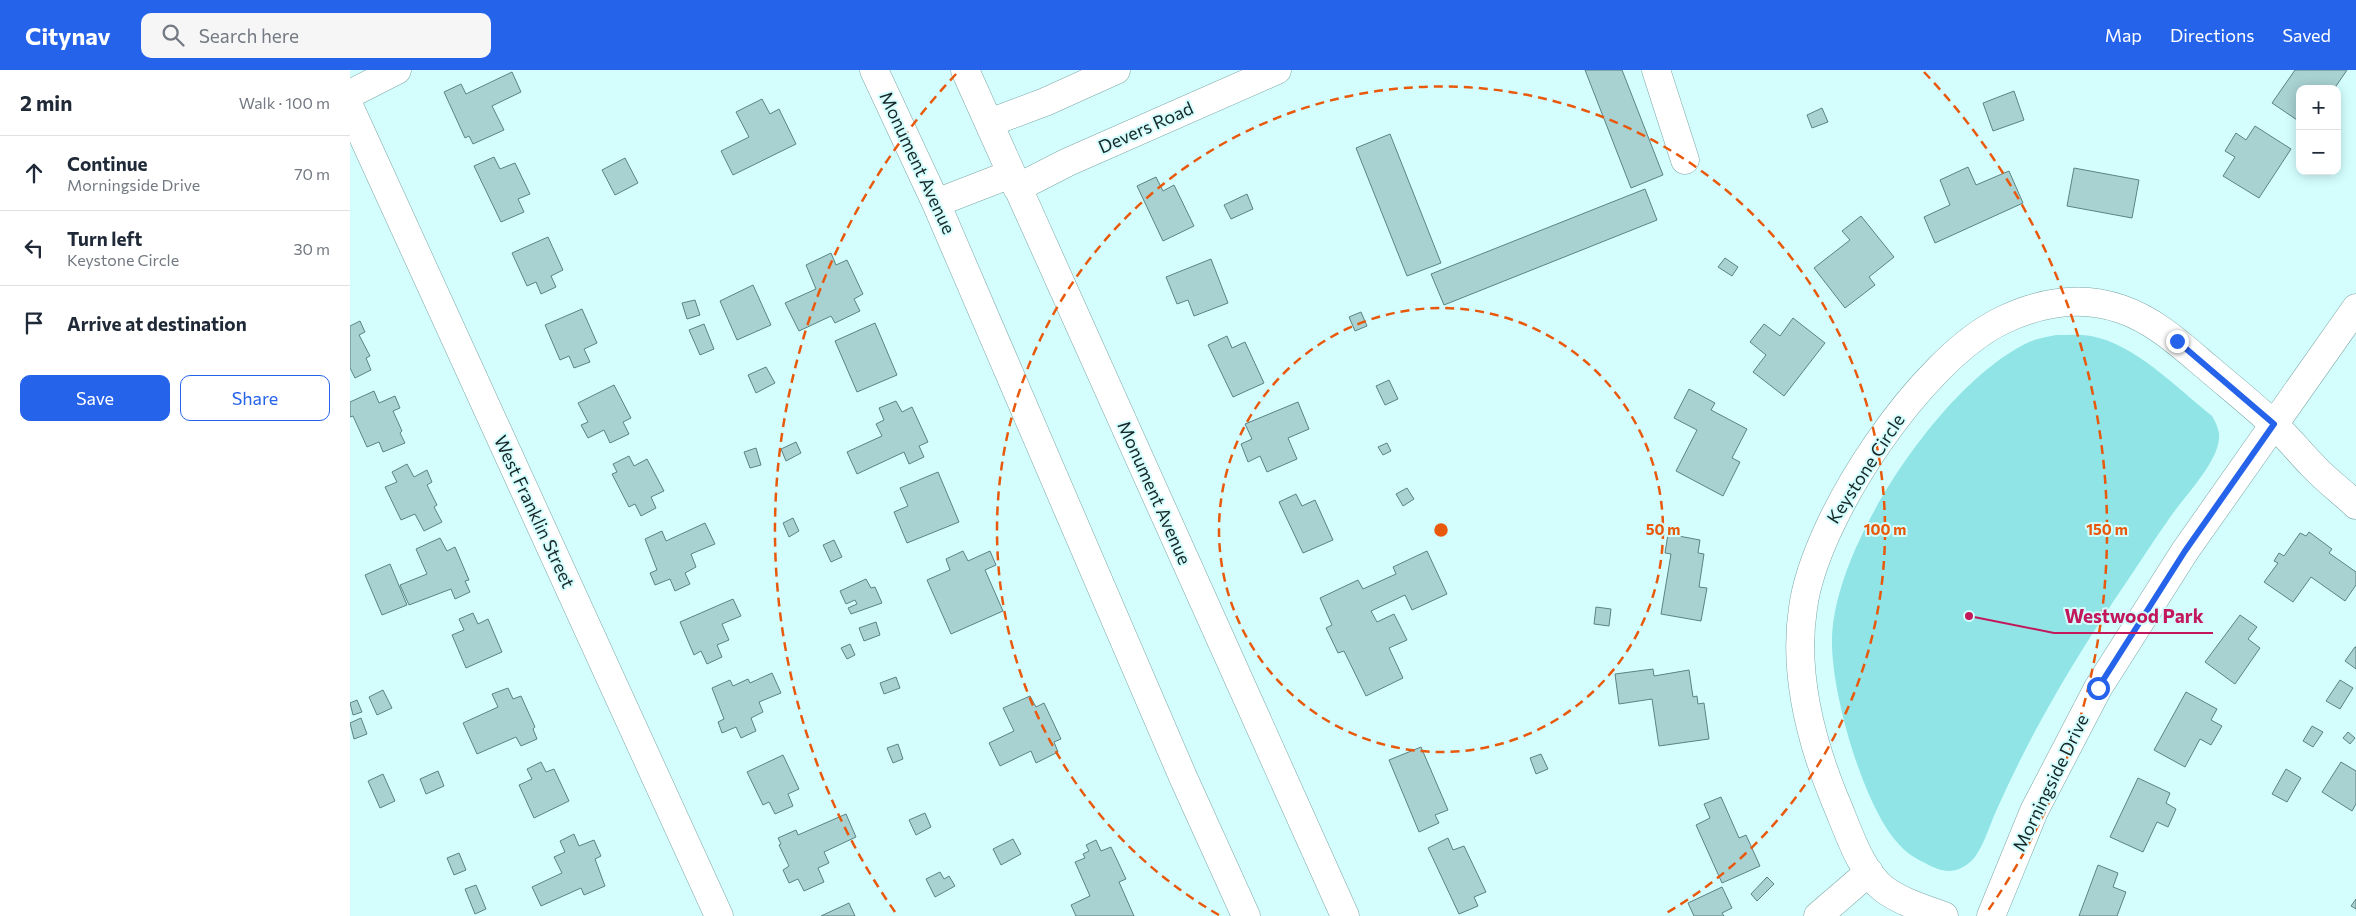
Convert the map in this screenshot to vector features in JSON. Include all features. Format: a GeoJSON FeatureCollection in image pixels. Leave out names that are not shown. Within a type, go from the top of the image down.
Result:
{"type":"FeatureCollection","features":[{"type":"Feature","properties":{"kind":"street"},"geometry":{"type":"LineString","coordinates":[[350,94],[397,70]]}},
{"type":"Feature","properties":{"kind":"street","name":"Monument Avenue"},"geometry":{"type":"LineString","coordinates":[[874,70],[936,203],[1183,777],[1246,916]]}},
{"type":"Feature","properties":{"kind":"street","name":"Monument Avenue"},"geometry":{"type":"LineString","coordinates":[[965,70],[1345,916]]}},
{"type":"Feature","properties":{"kind":"street"},"geometry":{"type":"LineString","coordinates":[[989,123],[1045,102],[1116,70]]}},
{"type":"Feature","properties":{"kind":"street","name":"Devers Road"},"geometry":{"type":"LineString","coordinates":[[936,203],[1014,181],[1068,162],[1277,70]]}},
{"type":"Feature","properties":{"kind":"street"},"geometry":{"type":"LineString","coordinates":[[1656,70],[1685,160]]}},
{"type":"Feature","properties":{"kind":"street","name":"West Franklin Street"},"geometry":{"type":"LineString","coordinates":[[350,108],[718,916]]}},
{"type":"Feature","properties":{"kind":"street","name":"Keystone Circle"},"geometry":{"type":"LineString","coordinates":[[1944,916],[1915,906],[1886,891],[1869,872],[1856,850],[1827,779],[1811,730],[1802,685],[1799,638],[1803,604],[1813,565],[1825,533],[1842,499],[1884,434],[1953,353],[2002,320],[2048,303],[2073,301],[2097,303],[2122,309],[2149,322],[2177,341],[2274,424],[2314,467],[2356,505]]}},
{"type":"Feature","properties":{"kind":"street","name":"Morningside Drive"},"geometry":{"type":"LineString","coordinates":[[1991,916],[2034,811],[2098,688],[2185,551],[2356,308]]}},
{"type":"Feature","properties":{"kind":"street"},"geometry":{"type":"LineString","coordinates":[[1818,916],[1869,872]]}},
{"type":"Feature","properties":{"kind":"shaded area"},"geometry":{"type":"Polygon","coordinates":[[[2056,335],[2091,336],[2124,348],[2139,357],[2170,380],[2212,416],[2218,430],[2219,439],[2207,469],[2156,537],[2096,627],[2065,678],[2036,729],[1977,853],[1963,867],[1953,871],[1942,870],[1913,856],[1896,841],[1883,823],[1861,774],[1843,716],[1833,662],[1832,640],[1837,602],[1851,560],[1872,516],[1898,472],[1928,430],[1961,393],[1994,364],[2027,343],[2056,335]]]}},
{"type":"Feature","properties":{"kind":"building"},"geometry":{"type":"Polygon","coordinates":[[[1585,70],[1622,70],[1663,175],[1631,188],[1585,70]]]}},
{"type":"Feature","properties":{"kind":"building"},"geometry":{"type":"Polygon","coordinates":[[[2295,70],[2347,70],[2337,85],[2296,85],[2296,119],[2272,103],[2295,70]]]}},
{"type":"Feature","properties":{"kind":"building"},"geometry":{"type":"Polygon","coordinates":[[[512,72],[521,92],[492,106],[504,130],[473,144],[469,136],[465,138],[444,92],[461,84],[466,94],[512,72]]]}},
{"type":"Feature","properties":{"kind":"building"},"geometry":{"type":"Polygon","coordinates":[[[2014,91],[2024,120],[1993,131],[1983,103],[2014,91]]]}},
{"type":"Feature","properties":{"kind":"building"},"geometry":{"type":"Polygon","coordinates":[[[762,99],[770,114],[779,109],[796,144],[733,175],[721,151],[749,137],[736,112],[762,99]]]}},
{"type":"Feature","properties":{"kind":"building"},"geometry":{"type":"Polygon","coordinates":[[[1822,108],[1828,122],[1812,128],[1807,115],[1822,108]]]}},
{"type":"Feature","properties":{"kind":"building"},"geometry":{"type":"Polygon","coordinates":[[[2255,126],[2291,149],[2259,198],[2223,176],[2235,157],[2225,151],[2236,133],[2246,140],[2255,126]]]}},
{"type":"Feature","properties":{"kind":"building"},"geometry":{"type":"Polygon","coordinates":[[[1390,134],[1441,263],[1407,276],[1356,148],[1390,134]]]}},
{"type":"Feature","properties":{"kind":"building"},"geometry":{"type":"Polygon","coordinates":[[[494,157],[500,169],[515,163],[530,194],[518,199],[524,212],[501,222],[474,166],[494,157]]]}},
{"type":"Feature","properties":{"kind":"building"},"geometry":{"type":"Polygon","coordinates":[[[625,158],[638,183],[615,195],[602,170],[625,158]]]}},
{"type":"Feature","properties":{"kind":"building"},"geometry":{"type":"Polygon","coordinates":[[[1968,167],[1976,185],[2009,171],[2023,203],[1935,243],[1924,217],[1950,205],[1940,180],[1968,167]]]}},
{"type":"Feature","properties":{"kind":"building"},"geometry":{"type":"Polygon","coordinates":[[[2074,168],[2139,180],[2132,218],[2067,206],[2074,168]]]}},
{"type":"Feature","properties":{"kind":"building"},"geometry":{"type":"Polygon","coordinates":[[[1156,177],[1163,191],[1174,185],[1194,226],[1163,241],[1137,186],[1156,177]]]}},
{"type":"Feature","properties":{"kind":"building"},"geometry":{"type":"Polygon","coordinates":[[[1645,189],[1657,220],[1444,305],[1431,274],[1645,189]]]}},
{"type":"Feature","properties":{"kind":"building"},"geometry":{"type":"Polygon","coordinates":[[[1247,194],[1253,209],[1231,219],[1224,205],[1247,194]]]}},
{"type":"Feature","properties":{"kind":"building"},"geometry":{"type":"Polygon","coordinates":[[[1861,216],[1894,257],[1869,277],[1875,285],[1845,308],[1814,268],[1850,240],[1842,231],[1861,216]]]}},
{"type":"Feature","properties":{"kind":"building"},"geometry":{"type":"Polygon","coordinates":[[[548,237],[563,270],[551,276],[556,287],[541,294],[536,282],[527,286],[512,253],[548,237]]]}},
{"type":"Feature","properties":{"kind":"building"},"geometry":{"type":"Polygon","coordinates":[[[831,253],[836,265],[847,260],[863,294],[854,299],[860,311],[835,323],[831,316],[799,331],[785,303],[816,289],[806,265],[831,253]]]}},
{"type":"Feature","properties":{"kind":"building"},"geometry":{"type":"Polygon","coordinates":[[[1725,258],[1738,267],[1732,276],[1718,267],[1725,258]]]}},
{"type":"Feature","properties":{"kind":"building"},"geometry":{"type":"Polygon","coordinates":[[[1211,259],[1228,303],[1194,316],[1188,300],[1177,304],[1166,277],[1211,259]]]}},
{"type":"Feature","properties":{"kind":"building"},"geometry":{"type":"Polygon","coordinates":[[[753,285],[771,325],[737,340],[720,301],[753,285]]]}},
{"type":"Feature","properties":{"kind":"building"},"geometry":{"type":"Polygon","coordinates":[[[695,300],[700,315],[687,319],[682,303],[695,300]]]}},
{"type":"Feature","properties":{"kind":"building"},"geometry":{"type":"Polygon","coordinates":[[[582,309],[597,343],[584,349],[590,362],[574,368],[569,356],[560,360],[545,325],[582,309]]]}},
{"type":"Feature","properties":{"kind":"building"},"geometry":{"type":"Polygon","coordinates":[[[1361,312],[1367,326],[1355,331],[1349,317],[1361,312]]]}},
{"type":"Feature","properties":{"kind":"building"},"geometry":{"type":"Polygon","coordinates":[[[1793,318],[1825,343],[1784,396],[1753,372],[1766,355],[1750,342],[1764,324],[1780,336],[1793,318]]]}},
{"type":"Feature","properties":{"kind":"building"},"geometry":{"type":"Polygon","coordinates":[[[360,321],[365,332],[359,335],[370,356],[366,358],[371,370],[355,378],[350,368],[350,326],[360,321]]]}},
{"type":"Feature","properties":{"kind":"building"},"geometry":{"type":"Polygon","coordinates":[[[875,323],[897,375],[857,392],[835,341],[875,323]]]}},
{"type":"Feature","properties":{"kind":"building"},"geometry":{"type":"Polygon","coordinates":[[[704,324],[714,349],[700,355],[689,330],[704,324]]]}},
{"type":"Feature","properties":{"kind":"building"},"geometry":{"type":"Polygon","coordinates":[[[1227,336],[1232,348],[1245,342],[1264,383],[1233,397],[1208,345],[1227,336]]]}},
{"type":"Feature","properties":{"kind":"building"},"geometry":{"type":"Polygon","coordinates":[[[766,367],[775,383],[756,393],[748,375],[766,367]]]}},
{"type":"Feature","properties":{"kind":"building"},"geometry":{"type":"Polygon","coordinates":[[[1389,380],[1398,399],[1385,405],[1376,386],[1389,380]]]}},
{"type":"Feature","properties":{"kind":"building"},"geometry":{"type":"Polygon","coordinates":[[[614,385],[631,418],[623,422],[629,434],[610,443],[604,430],[588,438],[581,425],[588,422],[578,403],[614,385]]]}},
{"type":"Feature","properties":{"kind":"building"},"geometry":{"type":"Polygon","coordinates":[[[1689,389],[1715,403],[1711,410],[1747,429],[1732,458],[1740,462],[1723,496],[1676,471],[1697,430],[1674,418],[1689,389]]]}},
{"type":"Feature","properties":{"kind":"building"},"geometry":{"type":"Polygon","coordinates":[[[374,391],[379,403],[395,396],[400,408],[393,411],[405,443],[383,452],[379,442],[367,447],[353,416],[350,417],[350,402],[374,391]]]}},
{"type":"Feature","properties":{"kind":"building"},"geometry":{"type":"Polygon","coordinates":[[[896,401],[902,412],[912,407],[928,442],[919,446],[924,457],[909,464],[904,452],[857,474],[847,452],[882,436],[876,424],[884,420],[879,408],[896,401]]]}},
{"type":"Feature","properties":{"kind":"building"},"geometry":{"type":"Polygon","coordinates":[[[1298,402],[1309,429],[1288,438],[1297,459],[1267,472],[1260,456],[1248,462],[1241,444],[1252,439],[1245,424],[1298,402]]]}},
{"type":"Feature","properties":{"kind":"building"},"geometry":{"type":"Polygon","coordinates":[[[796,442],[801,453],[786,461],[781,449],[796,442]]]}},
{"type":"Feature","properties":{"kind":"building"},"geometry":{"type":"Polygon","coordinates":[[[1387,443],[1391,451],[1383,455],[1378,447],[1387,443]]]}},
{"type":"Feature","properties":{"kind":"building"},"geometry":{"type":"Polygon","coordinates":[[[756,448],[761,465],[750,468],[744,452],[756,448]]]}},
{"type":"Feature","properties":{"kind":"building"},"geometry":{"type":"Polygon","coordinates":[[[629,456],[634,466],[647,459],[664,491],[651,497],[656,508],[641,516],[635,504],[629,507],[612,474],[617,472],[613,464],[629,456]]]}},
{"type":"Feature","properties":{"kind":"building"},"geometry":{"type":"Polygon","coordinates":[[[407,464],[414,477],[427,470],[432,482],[427,485],[437,505],[434,507],[442,522],[424,531],[415,514],[401,520],[385,487],[397,482],[392,472],[407,464]]]}},
{"type":"Feature","properties":{"kind":"building"},"geometry":{"type":"Polygon","coordinates":[[[938,472],[959,522],[907,543],[894,512],[908,506],[900,488],[938,472]]]}},
{"type":"Feature","properties":{"kind":"building"},"geometry":{"type":"Polygon","coordinates":[[[1407,488],[1414,499],[1403,506],[1396,494],[1407,488]]]}},
{"type":"Feature","properties":{"kind":"building"},"geometry":{"type":"Polygon","coordinates":[[[1296,494],[1302,506],[1315,500],[1333,540],[1303,553],[1279,502],[1296,494]]]}},
{"type":"Feature","properties":{"kind":"building"},"geometry":{"type":"Polygon","coordinates":[[[793,518],[799,531],[789,537],[783,523],[793,518]]]}},
{"type":"Feature","properties":{"kind":"building"},"geometry":{"type":"Polygon","coordinates":[[[705,523],[715,544],[691,554],[696,567],[685,573],[690,584],[675,591],[670,579],[655,585],[650,573],[657,570],[645,539],[662,531],[666,541],[705,523]]]}},
{"type":"Feature","properties":{"kind":"building"},"geometry":{"type":"Polygon","coordinates":[[[2309,532],[2332,549],[2329,553],[2356,572],[2356,585],[2345,601],[2311,577],[2293,602],[2264,582],[2278,563],[2274,561],[2279,553],[2284,556],[2300,533],[2306,536],[2309,532]]]}},
{"type":"Feature","properties":{"kind":"building"},"geometry":{"type":"Polygon","coordinates":[[[1668,534],[1700,540],[1698,553],[1704,554],[1699,587],[1707,588],[1701,621],[1661,614],[1671,554],[1665,553],[1668,534]]]}},
{"type":"Feature","properties":{"kind":"building"},"geometry":{"type":"Polygon","coordinates":[[[440,538],[447,551],[455,547],[469,580],[465,581],[470,592],[455,599],[451,589],[409,605],[400,585],[427,574],[416,549],[440,538]]]}},
{"type":"Feature","properties":{"kind":"building"},"geometry":{"type":"Polygon","coordinates":[[[834,540],[842,557],[831,562],[823,545],[834,540]]]}},
{"type":"Feature","properties":{"kind":"building"},"geometry":{"type":"Polygon","coordinates":[[[963,551],[968,561],[990,551],[996,565],[985,570],[1003,611],[951,634],[927,580],[950,570],[946,559],[963,551]]]}},
{"type":"Feature","properties":{"kind":"building"},"geometry":{"type":"Polygon","coordinates":[[[1427,551],[1447,594],[1412,610],[1405,595],[1371,611],[1377,622],[1394,614],[1407,640],[1389,648],[1403,678],[1366,696],[1344,651],[1338,653],[1326,628],[1332,625],[1320,598],[1358,580],[1363,589],[1396,574],[1393,567],[1427,551]]]}},
{"type":"Feature","properties":{"kind":"building"},"geometry":{"type":"Polygon","coordinates":[[[390,564],[407,605],[382,615],[365,575],[390,564]]]}},
{"type":"Feature","properties":{"kind":"building"},"geometry":{"type":"Polygon","coordinates":[[[866,579],[871,588],[875,587],[882,603],[851,614],[848,608],[857,604],[855,600],[846,604],[840,591],[866,579]]]}},
{"type":"Feature","properties":{"kind":"building"},"geometry":{"type":"Polygon","coordinates":[[[733,599],[741,616],[722,624],[729,640],[717,645],[722,657],[707,664],[701,651],[694,655],[680,622],[733,599]]]}},
{"type":"Feature","properties":{"kind":"building"},"geometry":{"type":"Polygon","coordinates":[[[1596,607],[1611,609],[1609,626],[1594,624],[1596,607]]]}},
{"type":"Feature","properties":{"kind":"building"},"geometry":{"type":"Polygon","coordinates":[[[473,613],[478,624],[488,619],[502,652],[466,668],[452,635],[464,630],[459,619],[473,613]]]}},
{"type":"Feature","properties":{"kind":"building"},"geometry":{"type":"Polygon","coordinates":[[[2240,615],[2257,627],[2248,639],[2260,648],[2235,684],[2205,662],[2240,615]]]}},
{"type":"Feature","properties":{"kind":"building"},"geometry":{"type":"Polygon","coordinates":[[[876,622],[880,635],[864,641],[859,628],[876,622]]]}},
{"type":"Feature","properties":{"kind":"building"},"geometry":{"type":"Polygon","coordinates":[[[850,644],[855,655],[847,659],[841,648],[850,644]]]}},
{"type":"Feature","properties":{"kind":"building"},"geometry":{"type":"Polygon","coordinates":[[[2356,647],[2356,669],[2345,661],[2356,647]]]}},
{"type":"Feature","properties":{"kind":"building"},"geometry":{"type":"Polygon","coordinates":[[[1653,669],[1654,676],[1689,670],[1693,697],[1697,696],[1698,704],[1704,703],[1709,739],[1659,746],[1652,699],[1619,704],[1615,674],[1653,669]]]}},
{"type":"Feature","properties":{"kind":"building"},"geometry":{"type":"Polygon","coordinates":[[[772,673],[781,693],[759,702],[763,712],[751,718],[756,731],[741,738],[736,727],[722,733],[718,722],[724,719],[712,688],[730,680],[733,686],[748,679],[750,683],[772,673]]]}},
{"type":"Feature","properties":{"kind":"building"},"geometry":{"type":"Polygon","coordinates":[[[896,677],[900,688],[884,694],[880,683],[896,677]]]}},
{"type":"Feature","properties":{"kind":"building"},"geometry":{"type":"Polygon","coordinates":[[[2340,680],[2353,688],[2340,709],[2326,701],[2340,680]]]}},
{"type":"Feature","properties":{"kind":"building"},"geometry":{"type":"Polygon","coordinates":[[[508,688],[513,699],[521,696],[535,727],[533,729],[537,739],[521,746],[516,737],[477,754],[463,723],[498,707],[492,694],[508,688]]]}},
{"type":"Feature","properties":{"kind":"building"},"geometry":{"type":"Polygon","coordinates":[[[383,690],[392,708],[377,715],[369,697],[383,690]]]}},
{"type":"Feature","properties":{"kind":"building"},"geometry":{"type":"Polygon","coordinates":[[[2186,692],[2217,709],[2211,720],[2222,726],[2211,745],[2200,739],[2185,767],[2154,750],[2186,692]]]}},
{"type":"Feature","properties":{"kind":"building"},"geometry":{"type":"Polygon","coordinates":[[[1030,696],[1036,707],[1044,703],[1061,739],[1054,742],[1058,752],[1036,763],[1031,751],[1000,766],[989,743],[1014,731],[1003,708],[1030,696]]]}},
{"type":"Feature","properties":{"kind":"building"},"geometry":{"type":"Polygon","coordinates":[[[357,700],[362,712],[353,715],[350,703],[357,700]]]}},
{"type":"Feature","properties":{"kind":"building"},"geometry":{"type":"Polygon","coordinates":[[[361,718],[367,734],[354,739],[350,723],[361,718]]]}},
{"type":"Feature","properties":{"kind":"building"},"geometry":{"type":"Polygon","coordinates":[[[2312,726],[2323,732],[2313,747],[2303,741],[2312,726]]]}},
{"type":"Feature","properties":{"kind":"building"},"geometry":{"type":"Polygon","coordinates":[[[2348,732],[2355,738],[2350,744],[2343,738],[2348,732]]]}},
{"type":"Feature","properties":{"kind":"building"},"geometry":{"type":"Polygon","coordinates":[[[898,744],[903,759],[893,763],[887,748],[898,744]]]}},
{"type":"Feature","properties":{"kind":"building"},"geometry":{"type":"Polygon","coordinates":[[[1421,747],[1448,810],[1435,815],[1439,823],[1419,832],[1389,760],[1421,747]]]}},
{"type":"Feature","properties":{"kind":"building"},"geometry":{"type":"Polygon","coordinates":[[[1541,754],[1548,769],[1536,774],[1530,758],[1541,754]]]}},
{"type":"Feature","properties":{"kind":"building"},"geometry":{"type":"Polygon","coordinates":[[[783,755],[799,789],[788,794],[793,806],[775,814],[769,802],[763,805],[747,772],[783,755]]]}},
{"type":"Feature","properties":{"kind":"building"},"geometry":{"type":"Polygon","coordinates":[[[541,762],[546,772],[554,769],[569,801],[534,818],[519,785],[532,779],[527,769],[541,762]]]}},
{"type":"Feature","properties":{"kind":"building"},"geometry":{"type":"Polygon","coordinates":[[[2341,762],[2356,771],[2356,804],[2352,811],[2322,792],[2341,762]]]}},
{"type":"Feature","properties":{"kind":"building"},"geometry":{"type":"Polygon","coordinates":[[[2286,769],[2301,778],[2287,802],[2272,794],[2286,769]]]}},
{"type":"Feature","properties":{"kind":"building"},"geometry":{"type":"Polygon","coordinates":[[[438,771],[444,786],[426,794],[420,779],[438,771]]]}},
{"type":"Feature","properties":{"kind":"building"},"geometry":{"type":"Polygon","coordinates":[[[383,774],[395,801],[380,808],[368,781],[383,774]]]}},
{"type":"Feature","properties":{"kind":"building"},"geometry":{"type":"Polygon","coordinates":[[[2138,778],[2170,793],[2166,803],[2176,809],[2168,827],[2157,822],[2143,852],[2110,837],[2138,778]]]}},
{"type":"Feature","properties":{"kind":"building"},"geometry":{"type":"Polygon","coordinates":[[[1721,797],[1739,838],[1746,835],[1760,866],[1722,883],[1696,825],[1710,818],[1704,804],[1721,797]]]}},
{"type":"Feature","properties":{"kind":"building"},"geometry":{"type":"Polygon","coordinates":[[[925,813],[931,827],[916,835],[909,820],[925,813]]]}},
{"type":"Feature","properties":{"kind":"building"},"geometry":{"type":"Polygon","coordinates":[[[846,814],[856,837],[824,852],[829,863],[818,868],[824,882],[804,891],[798,879],[789,883],[783,870],[789,866],[779,845],[781,844],[778,838],[796,830],[798,835],[846,814]]]}},
{"type":"Feature","properties":{"kind":"building"},"geometry":{"type":"Polygon","coordinates":[[[574,834],[579,846],[594,840],[601,856],[595,859],[605,886],[584,895],[581,888],[541,906],[532,887],[562,873],[554,857],[565,852],[560,841],[574,834]]]}},
{"type":"Feature","properties":{"kind":"building"},"geometry":{"type":"Polygon","coordinates":[[[1448,838],[1453,850],[1464,846],[1486,892],[1474,897],[1478,906],[1459,914],[1428,848],[1448,838]]]}},
{"type":"Feature","properties":{"kind":"building"},"geometry":{"type":"Polygon","coordinates":[[[1013,839],[1021,854],[1001,865],[993,849],[1013,839]]]}},
{"type":"Feature","properties":{"kind":"building"},"geometry":{"type":"Polygon","coordinates":[[[1096,840],[1101,851],[1111,847],[1126,879],[1119,882],[1134,916],[1076,916],[1071,905],[1090,896],[1075,862],[1085,858],[1083,854],[1089,851],[1086,845],[1096,840]]]}},
{"type":"Feature","properties":{"kind":"building"},"geometry":{"type":"Polygon","coordinates":[[[459,853],[466,870],[454,875],[447,858],[459,853]]]}},
{"type":"Feature","properties":{"kind":"building"},"geometry":{"type":"Polygon","coordinates":[[[2098,865],[2118,873],[2113,887],[2126,892],[2117,916],[2079,916],[2098,865]]]}},
{"type":"Feature","properties":{"kind":"building"},"geometry":{"type":"Polygon","coordinates":[[[940,872],[944,879],[949,876],[955,886],[935,897],[926,879],[940,872]]]}},
{"type":"Feature","properties":{"kind":"building"},"geometry":{"type":"Polygon","coordinates":[[[1767,877],[1774,884],[1757,901],[1751,894],[1767,877]]]}},
{"type":"Feature","properties":{"kind":"building"},"geometry":{"type":"Polygon","coordinates":[[[476,885],[486,909],[475,914],[465,889],[476,885]]]}},
{"type":"Feature","properties":{"kind":"building"},"geometry":{"type":"Polygon","coordinates":[[[1722,887],[1732,908],[1722,913],[1724,916],[1694,916],[1688,903],[1722,887]]]}},
{"type":"Feature","properties":{"kind":"building"},"geometry":{"type":"Polygon","coordinates":[[[2356,899],[2356,909],[2351,906],[2356,899]]]}},
{"type":"Feature","properties":{"kind":"building"},"geometry":{"type":"Polygon","coordinates":[[[849,903],[855,916],[821,916],[849,903]]]}},
{"type":"Feature","properties":{"kind":"place","name":"Westwood Park"},"geometry":{"type":"Point","coordinates":[1969,616]}},
{"type":"Feature","properties":{"kind":"route"},"geometry":{"type":"LineString","coordinates":[[2098,688],[2185,551],[2274,424],[2177,341]]}}]}
